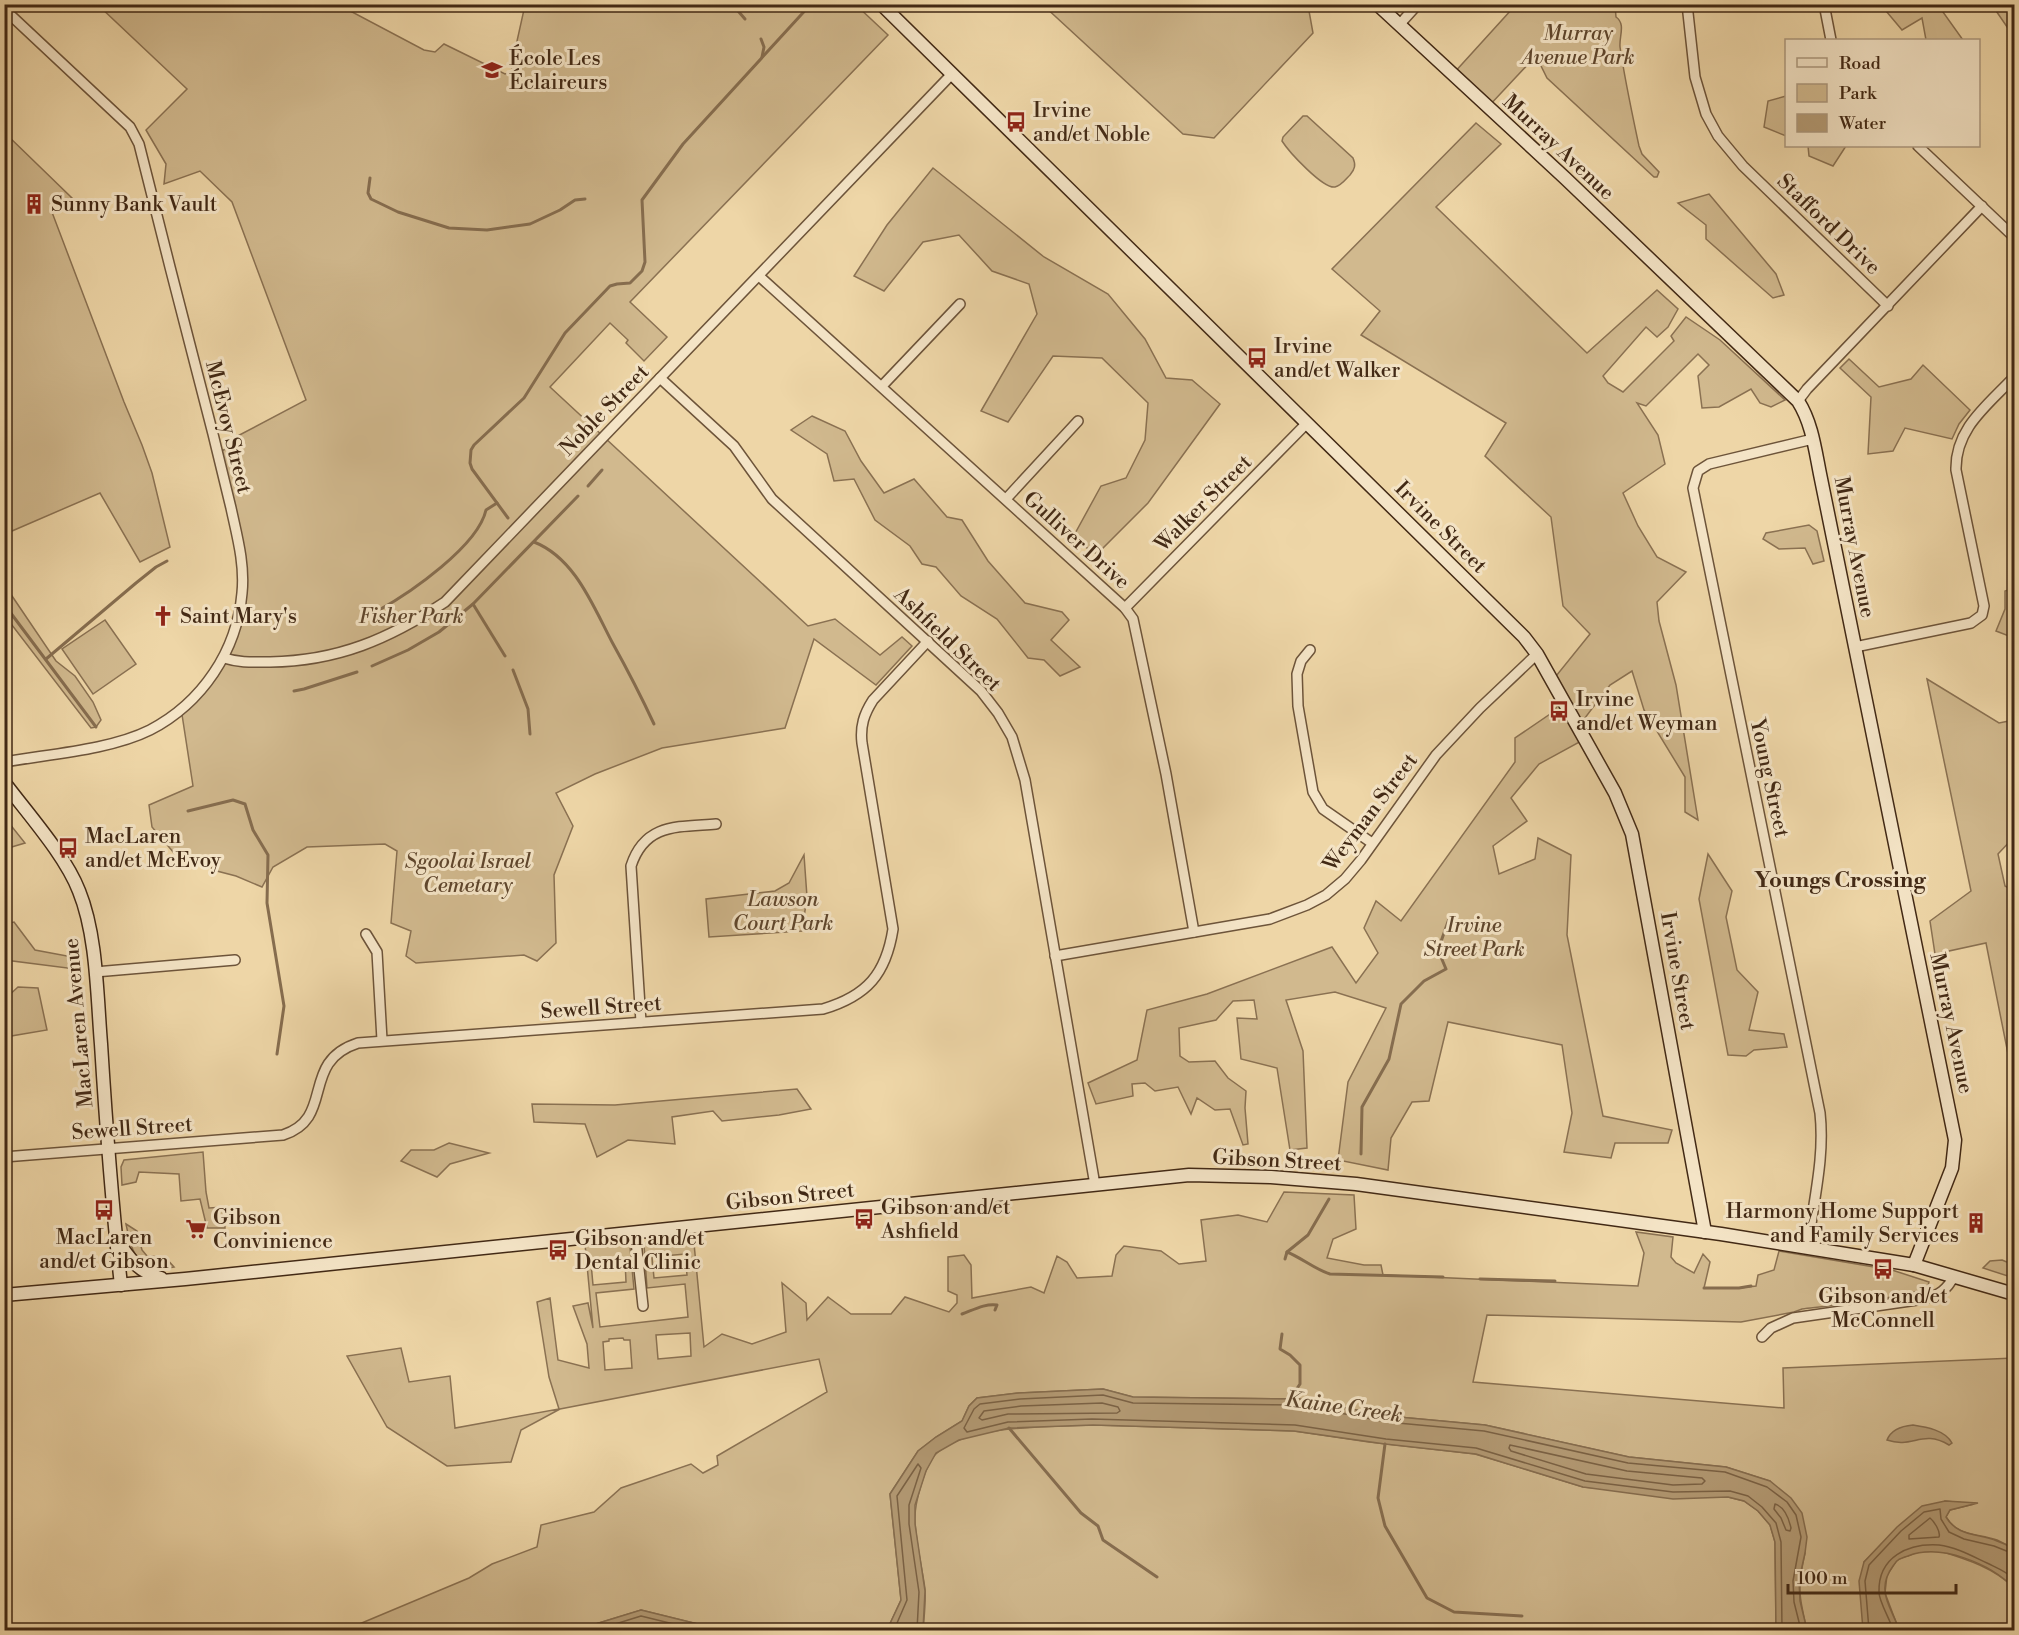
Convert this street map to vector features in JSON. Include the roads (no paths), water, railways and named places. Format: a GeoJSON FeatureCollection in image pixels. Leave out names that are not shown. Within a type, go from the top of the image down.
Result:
{"type":"FeatureCollection","features":[{"type":"Feature","properties":{"kind":"street","name":"Irvine Street"},"geometry":{"type":"LineString","coordinates":[[881,4],[1524,637],[1537,654],[1615,793],[1632,834],[1705,1232]]}},
{"type":"Feature","properties":{"kind":"street","name":"Murray Avenue"},"geometry":{"type":"LineString","coordinates":[[1377,4],[1557,171],[1798,401],[1805,413],[1813,439],[1955,1140],[1953,1168],[1914,1265]]}},
{"type":"Feature","properties":{"kind":"street"},"geometry":{"type":"LineString","coordinates":[[1399,25],[1418,4]]}},
{"type":"Feature","properties":{"kind":"street","name":"Stafford Drive"},"geometry":{"type":"LineString","coordinates":[[1687,4],[1695,77],[1706,114],[1718,136],[1743,166],[1888,306]]}},
{"type":"Feature","properties":{"kind":"street"},"geometry":{"type":"LineString","coordinates":[[1824,4],[1831,39]]}},
{"type":"Feature","properties":{"kind":"street","name":"McEvoy Street"},"geometry":{"type":"LineString","coordinates":[[4,9],[130,127],[139,144],[240,549],[243,569],[241,604],[232,642],[224,658],[206,683],[188,702],[150,729],[127,739],[4,762]]}},
{"type":"Feature","properties":{"kind":"street","name":"Noble Street"},"geometry":{"type":"LineString","coordinates":[[224,658],[238,662],[316,659],[359,648],[389,635],[445,602],[951,75]]}},
{"type":"Feature","properties":{"kind":"street"},"geometry":{"type":"LineString","coordinates":[[1919,147],[2014,237]]}},
{"type":"Feature","properties":{"kind":"street"},"geometry":{"type":"LineString","coordinates":[[1798,401],[1982,206]]}},
{"type":"Feature","properties":{"kind":"street","name":"Gulliver Drive"},"geometry":{"type":"LineString","coordinates":[[759,276],[1125,608],[1133,619],[1166,774],[1194,932]]}},
{"type":"Feature","properties":{"kind":"street"},"geometry":{"type":"LineString","coordinates":[[882,386],[960,304]]}},
{"type":"Feature","properties":{"kind":"street"},"geometry":{"type":"LineString","coordinates":[[1855,647],[1971,623],[1982,615],[1984,606],[1956,470],[1956,457],[1964,434],[1972,422],[2014,377]]}},
{"type":"Feature","properties":{"kind":"street","name":"Ashfield Street"},"geometry":{"type":"LineString","coordinates":[[660,378],[734,446],[772,499],[981,691],[998,713],[1012,737],[1025,780],[1095,1185]]}},
{"type":"Feature","properties":{"kind":"street"},"geometry":{"type":"LineString","coordinates":[[1006,499],[1078,421]]}},
{"type":"Feature","properties":{"kind":"street","name":"Walker Street"},"geometry":{"type":"LineString","coordinates":[[1125,608],[1307,423]]}},
{"type":"Feature","properties":{"kind":"street","name":"Young Street"},"geometry":{"type":"LineString","coordinates":[[1808,1246],[1821,1156],[1820,1113],[1693,488],[1698,471],[1709,464],[1813,439]]}},
{"type":"Feature","properties":{"kind":"street","name":"Sewell Street"},"geometry":{"type":"LineString","coordinates":[[4,1157],[283,1135],[293,1132],[308,1119],[313,1109],[321,1077],[330,1060],[348,1046],[382,1040],[823,1009],[857,996],[883,967],[890,949],[893,929],[861,732],[866,710],[873,700],[928,642]]}},
{"type":"Feature","properties":{"kind":"street"},"geometry":{"type":"LineString","coordinates":[[1310,650],[1297,674],[1298,706],[1313,792],[1323,809],[1372,843]]}},
{"type":"Feature","properties":{"kind":"street","name":"Weyman Street"},"geometry":{"type":"LineString","coordinates":[[1055,956],[1270,919],[1307,906],[1326,895],[1345,879],[1436,755],[1480,708],[1537,654]]}},
{"type":"Feature","properties":{"kind":"street","name":"MacLaren Avenue"},"geometry":{"type":"LineString","coordinates":[[4,782],[66,865],[79,889],[86,909],[95,972],[115,1236],[121,1285]]}},
{"type":"Feature","properties":{"kind":"street"},"geometry":{"type":"LineString","coordinates":[[641,1022],[631,866],[636,852],[645,840],[660,832],[673,828],[716,824]]}},
{"type":"Feature","properties":{"kind":"street"},"geometry":{"type":"LineString","coordinates":[[366,934],[377,952],[382,1040]]}},
{"type":"Feature","properties":{"kind":"street"},"geometry":{"type":"LineString","coordinates":[[95,972],[236,960]]}},
{"type":"Feature","properties":{"kind":"street","name":"Gibson Street"},"geometry":{"type":"LineString","coordinates":[[4,1294],[121,1285],[1189,1175],[1306,1179],[1808,1246],[1914,1265],[2014,1294]]}},
{"type":"Feature","properties":{"kind":"street"},"geometry":{"type":"LineString","coordinates":[[635,1232],[643,1306]]}},
{"type":"Feature","properties":{"kind":"street"},"geometry":{"type":"LineString","coordinates":[[115,1236],[136,1266],[149,1275],[170,1280]]}},
{"type":"Feature","properties":{"kind":"street"},"geometry":{"type":"LineString","coordinates":[[1762,1337],[1771,1328],[1793,1318],[1937,1295],[1945,1290],[1954,1276]]}},
{"type":"Feature","properties":{"kind":"water"},"geometry":{"type":"Polygon","coordinates":[[[1103,1389],[1133,1397],[1299,1399],[1388,1416],[1485,1425],[1629,1457],[1726,1467],[1770,1481],[1791,1498],[1802,1513],[1807,1537],[1799,1580],[1800,1601],[1807,1630],[1776,1630],[1775,1542],[1770,1525],[1758,1511],[1744,1501],[1728,1497],[1673,1499],[1583,1487],[1476,1454],[1294,1431],[1093,1425],[1009,1428],[959,1440],[936,1453],[926,1471],[915,1505],[915,1524],[925,1591],[923,1630],[887,1630],[901,1600],[890,1494],[918,1451],[962,1421],[969,1406],[977,1398],[1019,1393],[1103,1389]]]}},
{"type":"Feature","properties":{"kind":"water"},"geometry":{"type":"Polygon","coordinates":[[[1913,1425],[1940,1432],[1952,1443],[1949,1445],[1932,1439],[1904,1442],[1887,1440],[1897,1429],[1913,1425]]]}},
{"type":"Feature","properties":{"kind":"water"},"geometry":{"type":"Polygon","coordinates":[[[1945,1501],[1978,1503],[1950,1510],[1946,1517],[1962,1531],[1997,1541],[2014,1549],[2014,1588],[1992,1571],[1965,1558],[1935,1552],[1908,1556],[1899,1559],[1885,1584],[1887,1600],[1899,1630],[1863,1630],[1859,1581],[1864,1562],[1897,1527],[1922,1506],[1945,1501]]]}},
{"type":"Feature","properties":{"kind":"water"},"geometry":{"type":"Polygon","coordinates":[[[641,1610],[722,1630],[576,1630],[641,1610]]]}},
{"type":"Feature","properties":{"kind":"waterway"},"geometry":{"type":"LineString","coordinates":[[732,4],[745,19]]}},
{"type":"Feature","properties":{"kind":"waterway"},"geometry":{"type":"LineString","coordinates":[[508,518],[472,469],[471,450],[524,398],[565,333],[610,286],[630,283],[642,271],[645,262],[642,200],[683,144],[811,4]]}},
{"type":"Feature","properties":{"kind":"waterway"},"geometry":{"type":"LineString","coordinates":[[761,39],[764,47],[762,57]]}},
{"type":"Feature","properties":{"kind":"waterway"},"geometry":{"type":"LineString","coordinates":[[370,178],[368,193],[371,199],[398,212],[449,228],[487,230],[530,224],[575,200],[585,199]]}},
{"type":"Feature","properties":{"kind":"waterway"},"geometry":{"type":"LineString","coordinates":[[588,486],[602,470]]}},
{"type":"Feature","properties":{"kind":"waterway"},"geometry":{"type":"LineString","coordinates":[[372,666],[408,650],[439,632],[473,604],[578,496]]}},
{"type":"Feature","properties":{"kind":"waterway"},"geometry":{"type":"LineString","coordinates":[[379,610],[408,592],[457,553],[480,524],[486,510],[497,503]]}},
{"type":"Feature","properties":{"kind":"waterway"},"geometry":{"type":"LineString","coordinates":[[534,542],[561,559],[581,584],[654,724]]}},
{"type":"Feature","properties":{"kind":"waterway"},"geometry":{"type":"LineString","coordinates":[[46,659],[136,583],[167,561]]}},
{"type":"Feature","properties":{"kind":"waterway"},"geometry":{"type":"LineString","coordinates":[[4,604],[96,727]]}},
{"type":"Feature","properties":{"kind":"waterway"},"geometry":{"type":"LineString","coordinates":[[473,604],[505,656]]}},
{"type":"Feature","properties":{"kind":"waterway"},"geometry":{"type":"LineString","coordinates":[[513,670],[528,709],[530,734]]}},
{"type":"Feature","properties":{"kind":"waterway"},"geometry":{"type":"LineString","coordinates":[[294,691],[357,672]]}},
{"type":"Feature","properties":{"kind":"waterway"},"geometry":{"type":"LineString","coordinates":[[188,811],[233,800],[245,804],[253,830],[268,855],[267,903],[284,1006],[277,1054]]}},
{"type":"Feature","properties":{"kind":"waterway"},"geometry":{"type":"LineString","coordinates":[[1361,1154],[1362,1107],[1389,1059],[1401,1004],[1424,981],[1446,969],[1438,950],[1450,916]]}},
{"type":"Feature","properties":{"kind":"waterway"},"geometry":{"type":"LineString","coordinates":[[1285,1259],[1287,1252],[1308,1235],[1329,1199]]}},
{"type":"Feature","properties":{"kind":"waterway"},"geometry":{"type":"LineString","coordinates":[[1287,1252],[1330,1274],[1443,1277]]}},
{"type":"Feature","properties":{"kind":"waterway"},"geometry":{"type":"LineString","coordinates":[[1480,1279],[1555,1281]]}},
{"type":"Feature","properties":{"kind":"waterway"},"geometry":{"type":"LineString","coordinates":[[1704,1288],[1751,1286]]}},
{"type":"Feature","properties":{"kind":"waterway"},"geometry":{"type":"LineString","coordinates":[[962,1314],[988,1305],[997,1305],[995,1310]]}},
{"type":"Feature","properties":{"kind":"waterway","name":"Kaine Creek"},"geometry":{"type":"LineString","coordinates":[[1282,1334],[1280,1349],[1300,1365],[1300,1384],[1290,1399]]}},
{"type":"Feature","properties":{"kind":"waterway"},"geometry":{"type":"LineString","coordinates":[[1009,1428],[1081,1513],[1098,1526],[1103,1540],[1157,1577]]}},
{"type":"Feature","properties":{"kind":"waterway"},"geometry":{"type":"LineString","coordinates":[[1385,1444],[1378,1498],[1385,1526],[1427,1598],[1454,1612],[1522,1616]]}},
{"type":"Feature","properties":{"kind":"place","name":"École Les Éclaireurs"},"geometry":{"type":"Point","coordinates":[492,70]}},
{"type":"Feature","properties":{"kind":"place","name":"Irvine and/et Noble"},"geometry":{"type":"Point","coordinates":[1016,122]}},
{"type":"Feature","properties":{"kind":"place","name":"Sunny Bank Vault"},"geometry":{"type":"Point","coordinates":[34,204]}},
{"type":"Feature","properties":{"kind":"place","name":"Irvine and/et Walker"},"geometry":{"type":"Point","coordinates":[1257,358]}},
{"type":"Feature","properties":{"kind":"place","name":"Saint Mary's"},"geometry":{"type":"Point","coordinates":[163,616]}},
{"type":"Feature","properties":{"kind":"place","name":"Irvine and/et Weyman"},"geometry":{"type":"Point","coordinates":[1559,711]}},
{"type":"Feature","properties":{"kind":"place","name":"MacLaren and/et McEvoy"},"geometry":{"type":"Point","coordinates":[68,848]}},
{"type":"Feature","properties":{"kind":"place","name":"MacLaren and/et Gibson"},"geometry":{"type":"Point","coordinates":[104,1210]}},
{"type":"Feature","properties":{"kind":"place","name":"Gibson and/et Ashfield"},"geometry":{"type":"Point","coordinates":[864,1219]}},
{"type":"Feature","properties":{"kind":"place","name":"Harmony Home Support and Family Services"},"geometry":{"type":"Point","coordinates":[1976,1223]}},
{"type":"Feature","properties":{"kind":"place","name":"Gibson Convinience"},"geometry":{"type":"Point","coordinates":[196,1229]}},
{"type":"Feature","properties":{"kind":"place","name":"Gibson and/et Dental Clinic"},"geometry":{"type":"Point","coordinates":[558,1250]}},
{"type":"Feature","properties":{"kind":"place","name":"Gibson and/et McConnell"},"geometry":{"type":"Point","coordinates":[1883,1269]}},
{"type":"Feature","properties":{"kind":"district","name":"Youngs Crossing"},"geometry":{"type":"Point","coordinates":[1840,879]}},
{"type":"Feature","properties":{"kind":"park label","name":"Murray Avenue Park"},"geometry":{"type":"Point","coordinates":[1578,45]}},
{"type":"Feature","properties":{"kind":"park label","name":"Fisher Park"},"geometry":{"type":"Point","coordinates":[411,616]}},
{"type":"Feature","properties":{"kind":"park label","name":"Sgoolai Israel Cemetary"},"geometry":{"type":"Point","coordinates":[468,873]}},
{"type":"Feature","properties":{"kind":"park label","name":"Lawson Court Park"},"geometry":{"type":"Point","coordinates":[783,911]}},
{"type":"Feature","properties":{"kind":"park label","name":"Irvine Street Park"},"geometry":{"type":"Point","coordinates":[1474,937]}}]}
